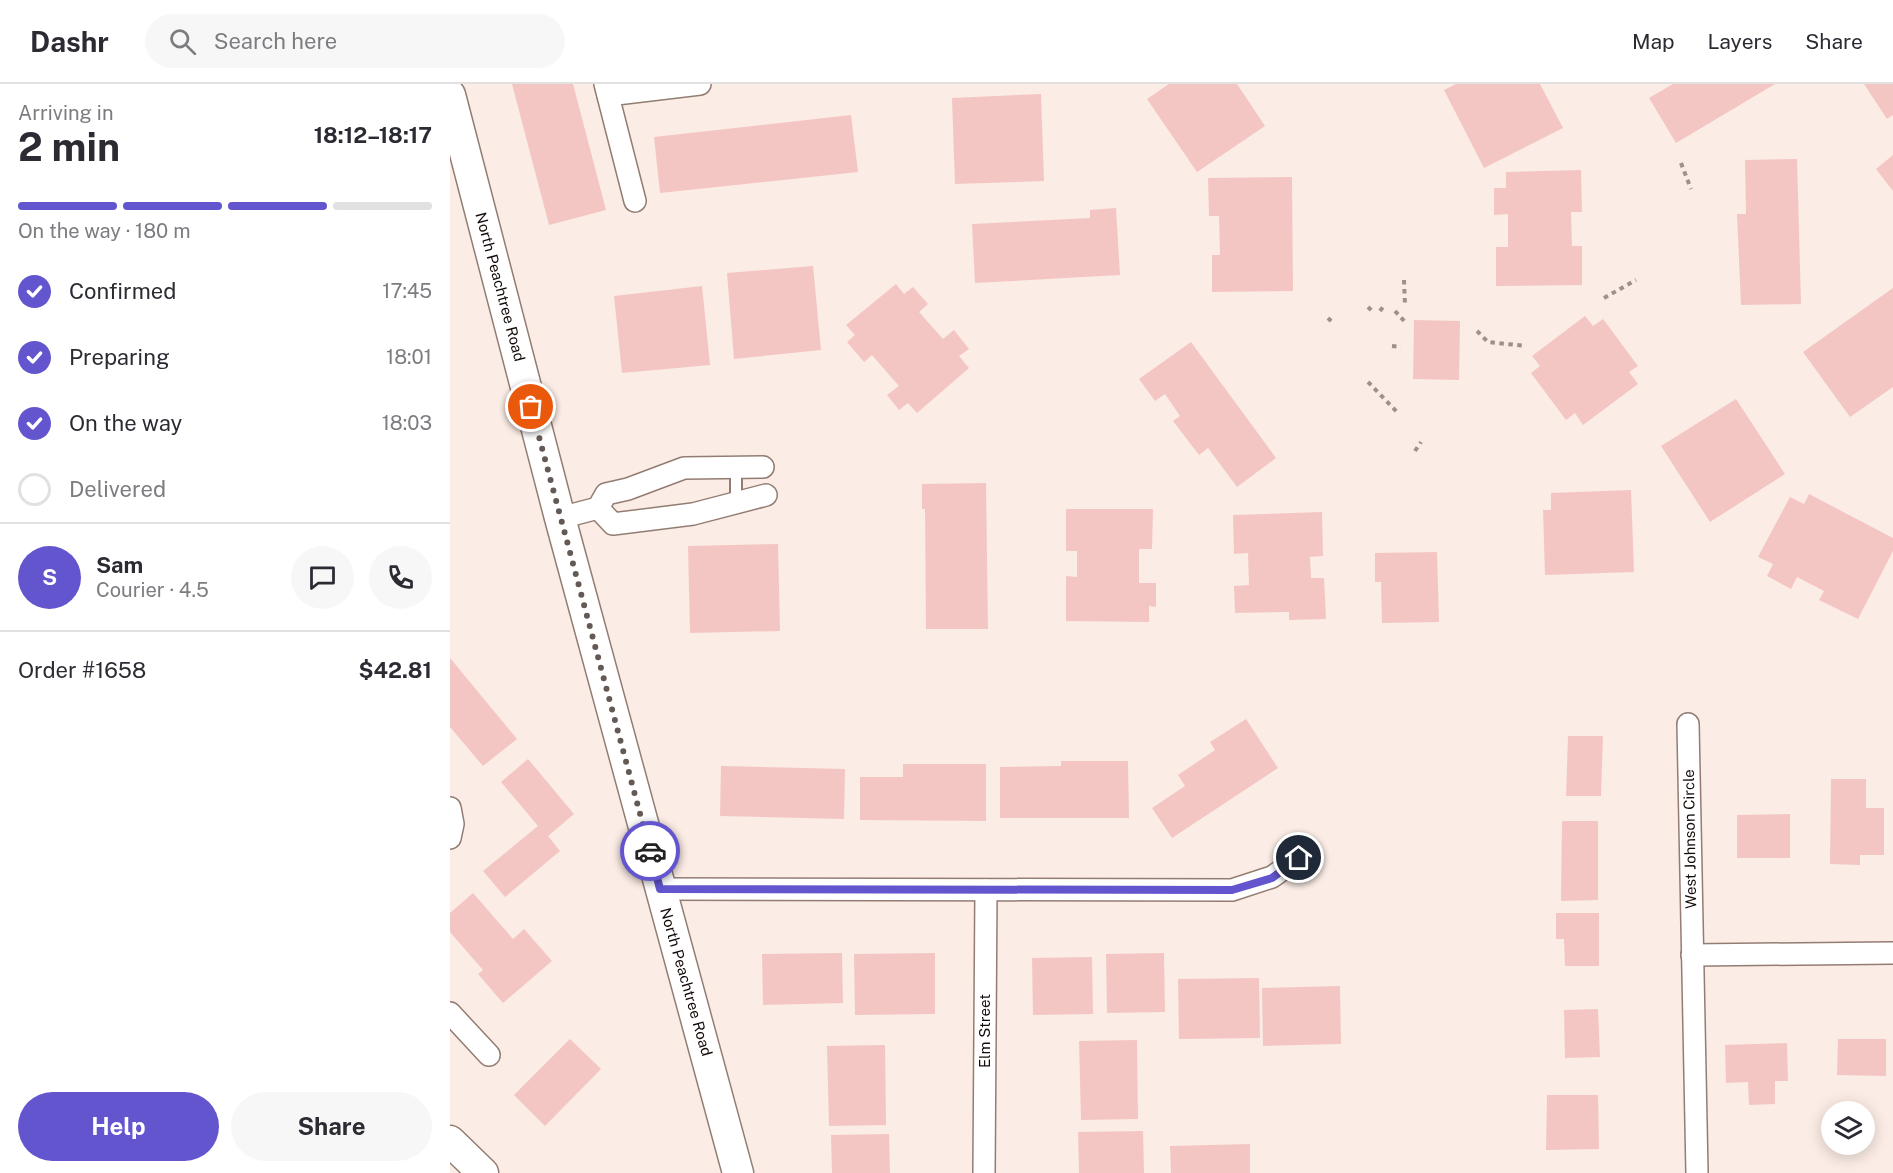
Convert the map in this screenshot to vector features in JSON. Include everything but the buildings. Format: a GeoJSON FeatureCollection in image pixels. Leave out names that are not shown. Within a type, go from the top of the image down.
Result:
{"type":"FeatureCollection","features":[{"type":"Feature","properties":{"kind":"street"},"geometry":{"type":"LineString","coordinates":[[635,201],[606,89],[700,84]]}},
{"type":"Feature","properties":{"kind":"street","name":"North Peachtree Road"},"geometry":{"type":"LineString","coordinates":[[450,95],[560,518],[738,1173]]}},
{"type":"Feature","properties":{"kind":"street"},"geometry":{"type":"LineString","coordinates":[[560,518],[598,508],[606,494],[628,489],[684,468],[763,467]]}},
{"type":"Feature","properties":{"kind":"street"},"geometry":{"type":"LineString","coordinates":[[598,508],[613,524],[693,514],[766,495]]}},
{"type":"Feature","properties":{"kind":"street","name":"West Johnson Circle"},"geometry":{"type":"LineString","coordinates":[[1688,724],[1697,1173]]}},
{"type":"Feature","properties":{"kind":"street"},"geometry":{"type":"LineString","coordinates":[[450,808],[453,825],[450,838]]}},
{"type":"Feature","properties":{"kind":"street"},"geometry":{"type":"LineString","coordinates":[[660,889],[1232,890],[1272,878],[1299,858]]}},
{"type":"Feature","properties":{"kind":"street","name":"Elm Street"},"geometry":{"type":"LineString","coordinates":[[984,1173],[986,890]]}},
{"type":"Feature","properties":{"kind":"street"},"geometry":{"type":"LineString","coordinates":[[1692,955],[1893,953]]}},
{"type":"Feature","properties":{"kind":"street"},"geometry":{"type":"LineString","coordinates":[[450,1013],[489,1055]]}},
{"type":"Feature","properties":{"kind":"street"},"geometry":{"type":"LineString","coordinates":[[450,1142],[483,1173]]}},
{"type":"Feature","properties":{"kind":"lane"},"geometry":{"type":"LineString","coordinates":[[736,467],[736,502]]}},
{"type":"Feature","properties":{"kind":"path"},"geometry":{"type":"LineString","coordinates":[[1681,163],[1691,189]]}},
{"type":"Feature","properties":{"kind":"path"},"geometry":{"type":"LineString","coordinates":[[1404,280],[1405,305]]}},
{"type":"Feature","properties":{"kind":"path"},"geometry":{"type":"LineString","coordinates":[[1604,298],[1636,280]]}},
{"type":"Feature","properties":{"kind":"path"},"geometry":{"type":"LineString","coordinates":[[1395,311],[1406,322]]}},
{"type":"Feature","properties":{"kind":"path"},"geometry":{"type":"LineString","coordinates":[[1477,330],[1488,342],[1526,346]]}},
{"type":"Feature","properties":{"kind":"path"},"geometry":{"type":"LineString","coordinates":[[1392,346],[1401,346]]}},
{"type":"Feature","properties":{"kind":"path"},"geometry":{"type":"LineString","coordinates":[[1368,382],[1398,413]]}},
{"type":"Feature","properties":{"kind":"path"},"geometry":{"type":"LineString","coordinates":[[1415,451],[1421,442]]}},
{"type":"Feature","properties":{"kind":"way so far"},"geometry":{"type":"LineString","coordinates":[[531,407],[650,851]]}},
{"type":"Feature","properties":{"kind":"route"},"geometry":{"type":"LineString","coordinates":[[650,851],[660,889],[1232,890],[1272,878],[1299,858]]}}]}
